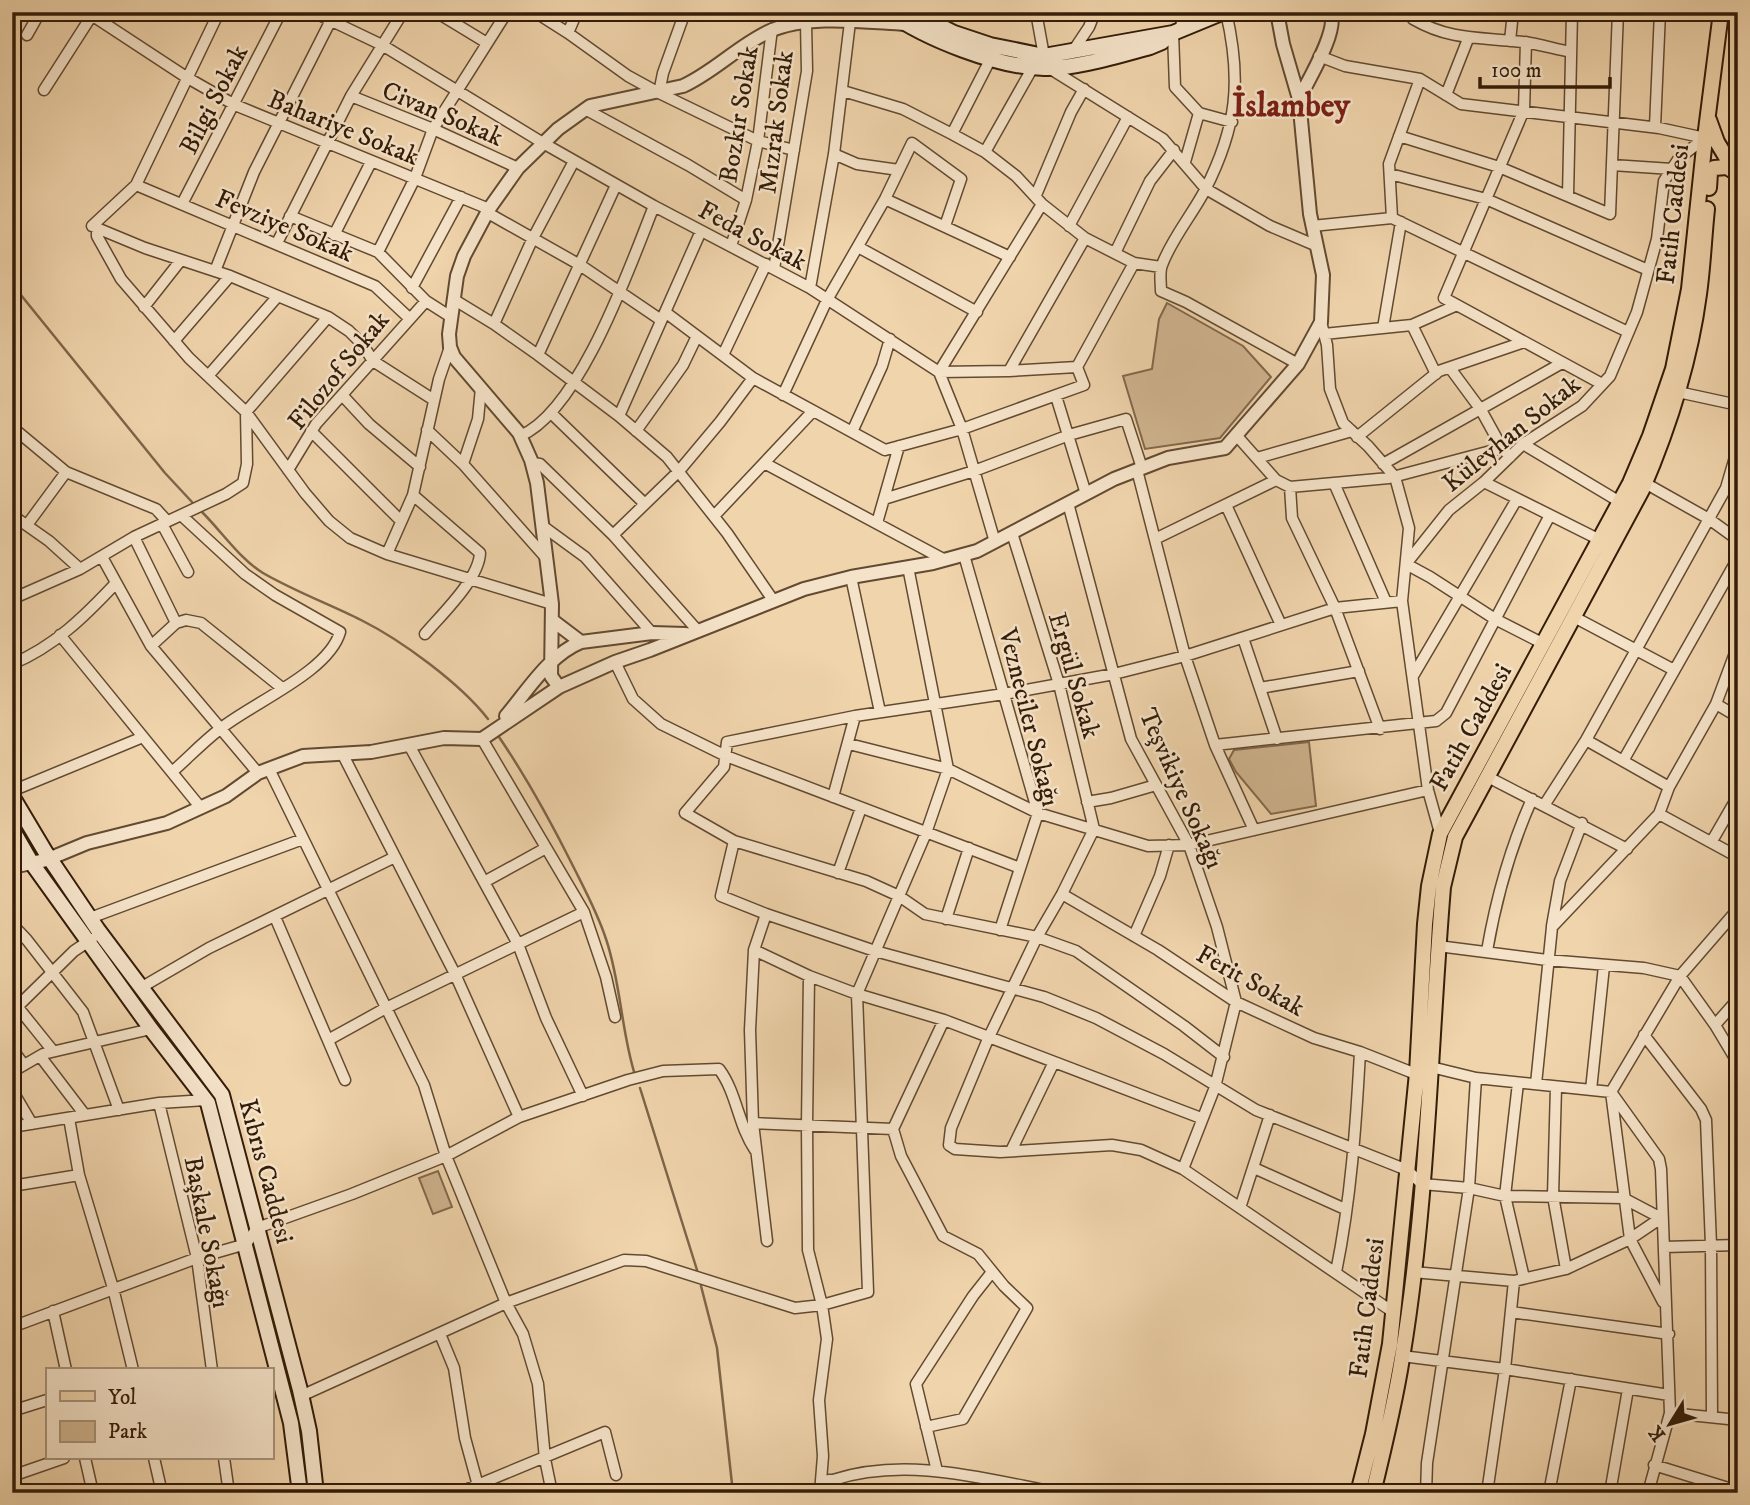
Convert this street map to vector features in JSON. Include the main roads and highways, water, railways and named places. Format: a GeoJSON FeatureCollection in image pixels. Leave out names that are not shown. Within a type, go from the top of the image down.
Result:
{"type":"FeatureCollection","features":[{"type":"Feature","properties":{"kind":"main road"},"geometry":{"type":"LineString","coordinates":[[888,12],[1046,62],[1150,47],[1177,31]]}},
{"type":"Feature","properties":{"kind":"main road"},"geometry":{"type":"LineString","coordinates":[[909,18],[933,38],[991,58],[1033,67],[1073,51],[1177,31],[1225,12]]}},
{"type":"Feature","properties":{"kind":"main road","name":"Fatih Caddesi"},"geometry":{"type":"LineString","coordinates":[[1358,1493],[1390,1344],[1417,1073],[1427,1008],[1429,886],[1440,834],[1620,502],[1650,436],[1673,369],[1689,289],[1721,12]]}},
{"type":"Feature","properties":{"kind":"main road"},"geometry":{"type":"LineString","coordinates":[[1708,114],[1717,142],[1737,173]]}},
{"type":"Feature","properties":{"kind":"main road"},"geometry":{"type":"LineString","coordinates":[[1373,1493],[1402,1356],[1413,1272],[1431,1074],[1427,1008],[1438,946],[1443,887],[1455,836],[1645,483],[1663,441],[1685,371],[1699,294],[1711,153],[1705,138]]}},
{"type":"Feature","properties":{"kind":"main road"},"geometry":{"type":"LineString","coordinates":[[1710,173],[1719,166],[1737,173]]}},
{"type":"Feature","properties":{"kind":"main road","name":"Kıbrıs Caddesi"},"geometry":{"type":"LineString","coordinates":[[12,796],[49,858],[94,924],[222,1095],[301,1396],[309,1431],[316,1493]]}},
{"type":"Feature","properties":{"kind":"main road"},"geometry":{"type":"LineString","coordinates":[[12,830],[32,862],[151,1029],[206,1100],[212,1112],[246,1244],[273,1368]]}},
{"type":"Feature","properties":{"kind":"main road"},"geometry":{"type":"LineString","coordinates":[[276,1384],[295,1438],[300,1493]]}},
{"type":"Feature","properties":{"kind":"waterway"},"geometry":{"type":"LineString","coordinates":[[12,284],[165,473],[192,502]]}},
{"type":"Feature","properties":{"kind":"waterway"},"geometry":{"type":"LineString","coordinates":[[202,512],[239,553],[263,573],[361,620],[394,639],[446,677],[488,719]]}},
{"type":"Feature","properties":{"kind":"waterway"},"geometry":{"type":"LineString","coordinates":[[499,737],[547,817],[599,920],[611,956],[635,1075]]}},
{"type":"Feature","properties":{"kind":"waterway"},"geometry":{"type":"LineString","coordinates":[[640,1088],[697,1270]]}},
{"type":"Feature","properties":{"kind":"waterway"},"geometry":{"type":"LineString","coordinates":[[701,1286],[717,1348],[733,1493]]}},
{"type":"Feature","properties":{"kind":"district","name":"İslambey"},"geometry":{"type":"Point","coordinates":[1291,104]}}]}
